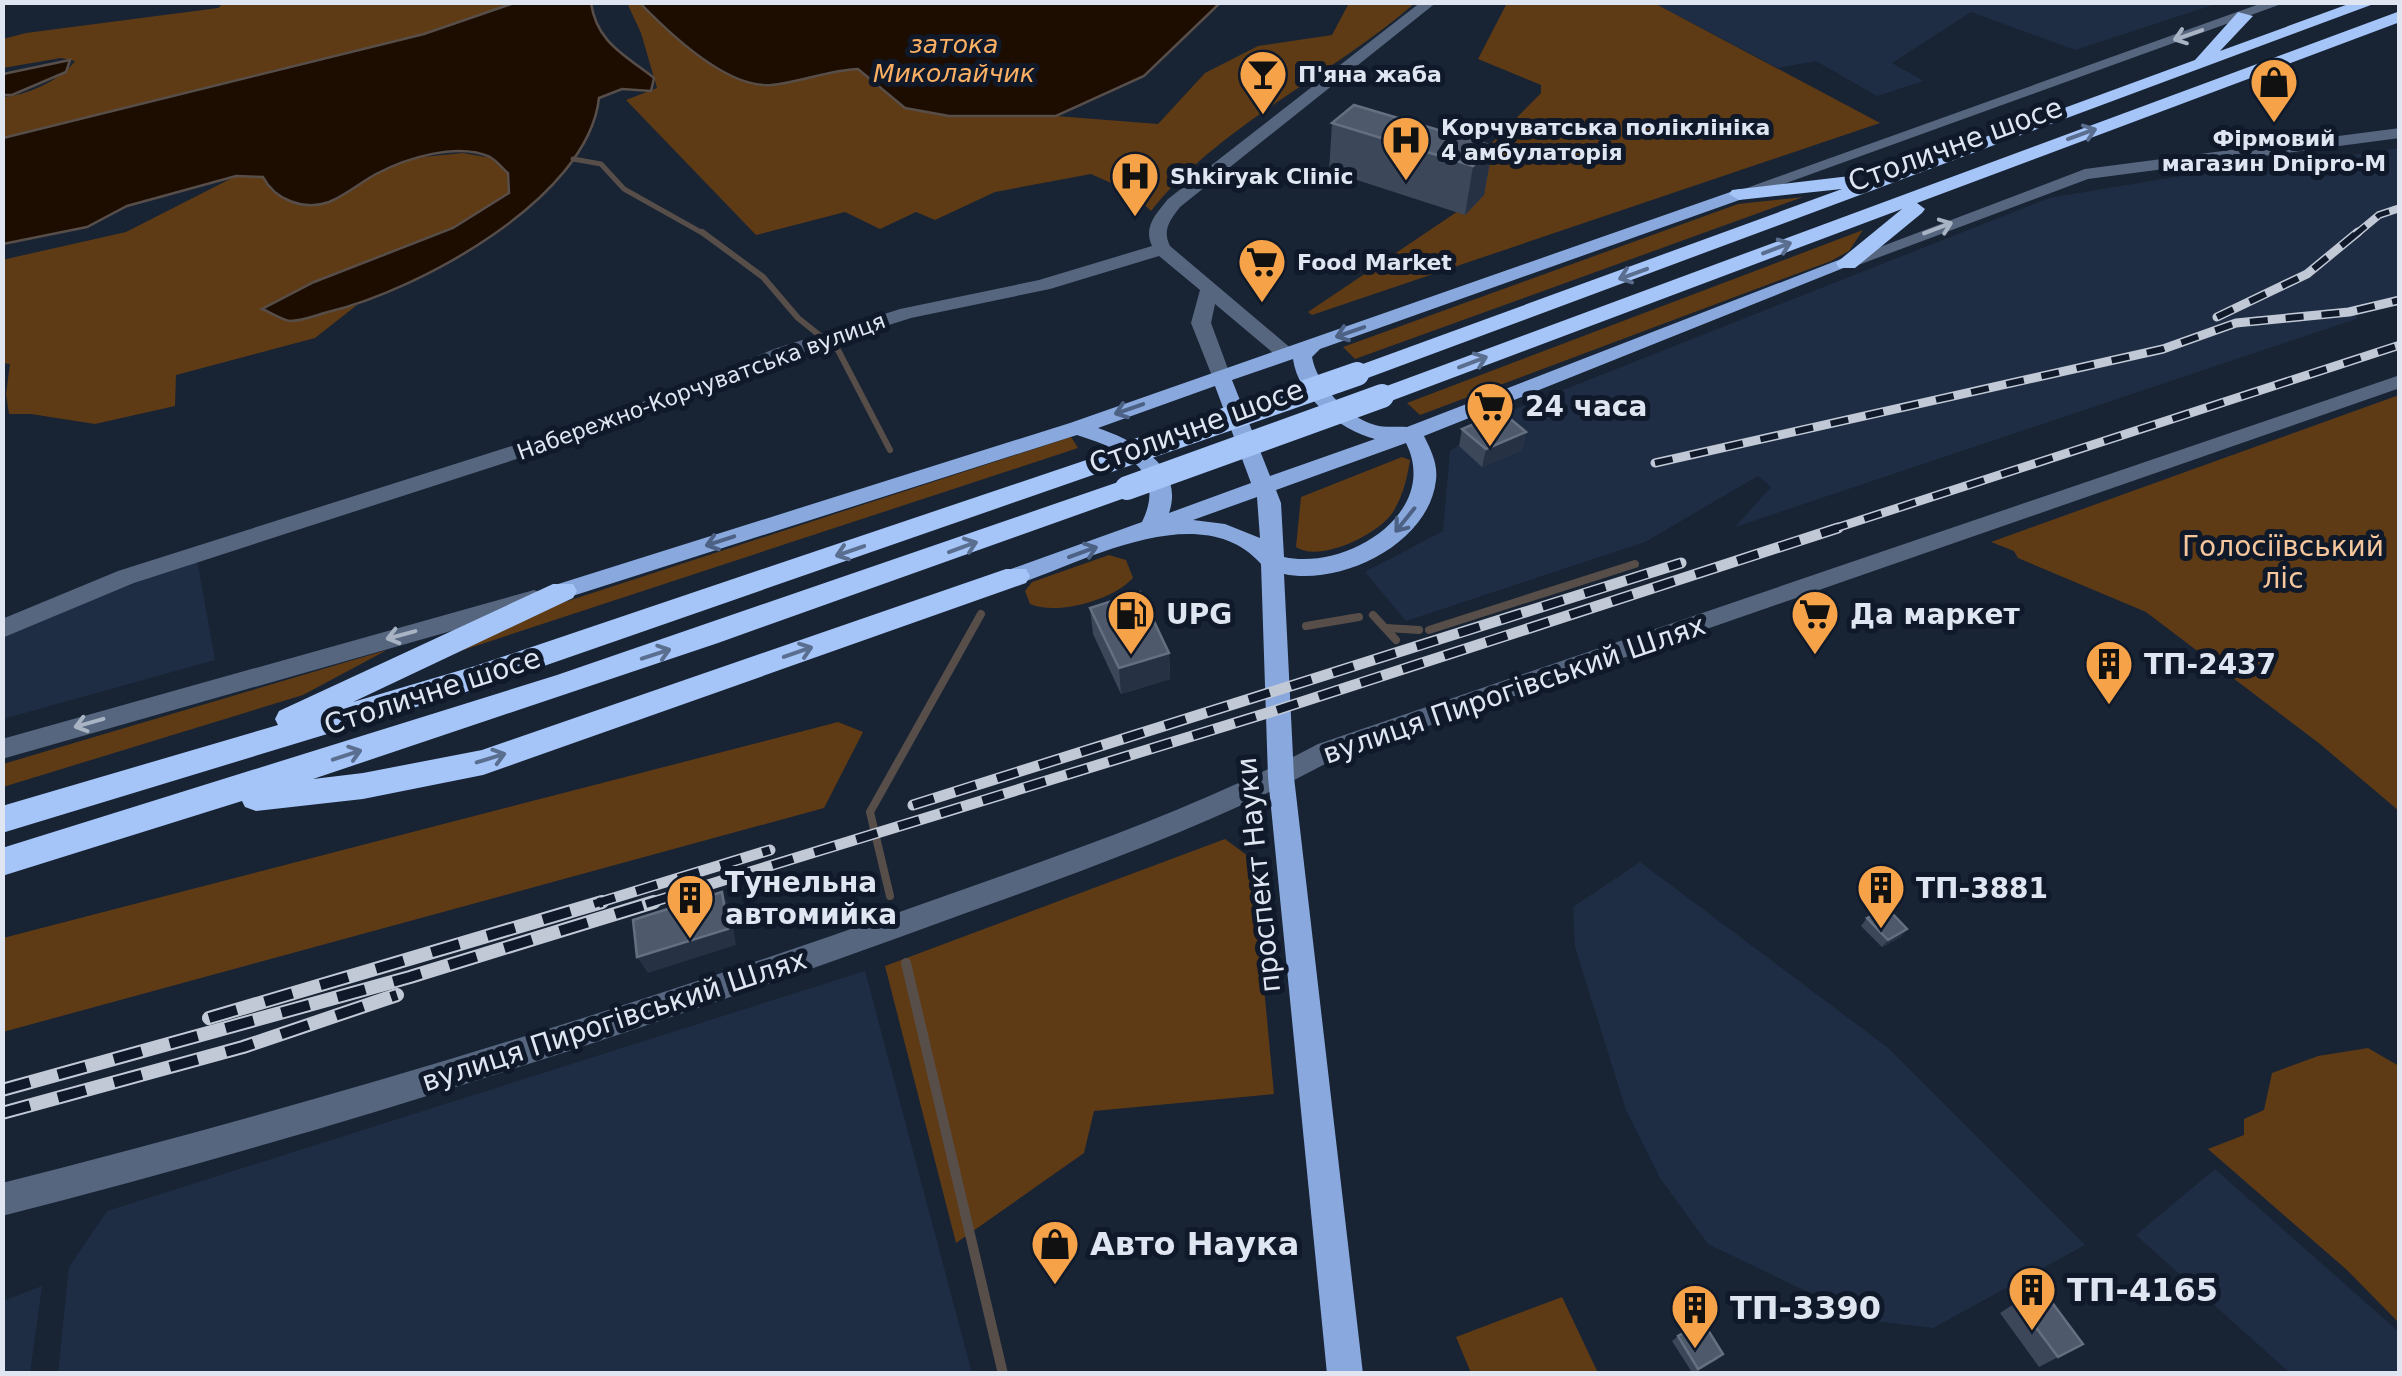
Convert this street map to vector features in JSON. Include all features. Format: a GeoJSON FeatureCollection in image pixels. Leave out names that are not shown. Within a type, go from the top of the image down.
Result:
{"type":"FeatureCollection","features":[{"type":"Feature","properties":{"kind":"highway","name":"Столичне шосе"},"geometry":{"type":"LineString","coordinates":[[2,820],[481,676],[1107,461],[1922,169],[2371,2]]}},
{"type":"Feature","properties":{"kind":"highway"},"geometry":{"type":"LineString","coordinates":[[2197,65],[2244,16]]}},
{"type":"Feature","properties":{"kind":"highway","name":"Столичне шосе"},"geometry":{"type":"LineString","coordinates":[[2,862],[188,806],[782,612],[1382,396],[2400,16]]}},
{"type":"Feature","properties":{"kind":"highway"},"geometry":{"type":"LineString","coordinates":[[1738,194],[1854,182],[1922,169]]}},
{"type":"Feature","properties":{"kind":"highway"},"geometry":{"type":"LineString","coordinates":[[1847,263],[1884,230],[1957,180]]}},
{"type":"Feature","properties":{"kind":"highway"},"geometry":{"type":"LineString","coordinates":[[188,806],[363,786],[484,762],[1016,576]]}},
{"type":"Feature","properties":{"kind":"highway"},"geometry":{"type":"LineString","coordinates":[[188,767],[563,591]]}},
{"type":"Feature","properties":{"kind":"main road"},"geometry":{"type":"LineString","coordinates":[[563,591],[1077,428],[1738,194]]}},
{"type":"Feature","properties":{"kind":"main road"},"geometry":{"type":"LineString","coordinates":[[1016,576],[1412,433],[1847,263]]}},
{"type":"Feature","properties":{"kind":"main road"},"geometry":{"type":"LineString","coordinates":[[1150,528],[1226,529],[1260,545],[1273,563],[1314,569],[1355,558],[1384,544],[1415,509],[1426,483],[1422,446],[1412,433],[1370,431],[1351,422],[1306,377],[1302,356],[1313,345]]}},
{"type":"Feature","properties":{"kind":"main road","name":"проспект Науки"},"geometry":{"type":"LineString","coordinates":[[1221,377],[1266,486],[1273,563],[1281,777],[1345,1374]]}},
{"type":"Feature","properties":{"kind":"main road"},"geometry":{"type":"LineString","coordinates":[[1077,428],[1119,440],[1144,458],[1163,496],[1162,510],[1150,528]]}},
{"type":"Feature","properties":{"kind":"street"},"geometry":{"type":"LineString","coordinates":[[1286,354],[1162,249],[1156,236],[1160,221],[1174,203],[1430,2]]}},
{"type":"Feature","properties":{"kind":"street"},"geometry":{"type":"LineString","coordinates":[[1738,194],[2280,2]]}},
{"type":"Feature","properties":{"kind":"street"},"geometry":{"type":"LineString","coordinates":[[1847,263],[2086,174],[2400,133]]}},
{"type":"Feature","properties":{"kind":"street","name":"Набережно-Корчуватська вулиця"},"geometry":{"type":"LineString","coordinates":[[2,629],[126,577],[525,449],[673,398],[734,370],[824,339],[906,313],[1044,285],[1162,249]]}},
{"type":"Feature","properties":{"kind":"street"},"geometry":{"type":"LineString","coordinates":[[1209,290],[1201,323],[1221,377]]}},
{"type":"Feature","properties":{"kind":"street","name":"вулиця Пирогівський Шлях"},"geometry":{"type":"LineString","coordinates":[[2,1200],[282,1124],[620,1024],[1230,803],[1327,751],[2400,382]]}},
{"type":"Feature","properties":{"kind":"street"},"geometry":{"type":"LineString","coordinates":[[2,749],[563,591]]}},
{"type":"Feature","properties":{"kind":"shaded area"},"geometry":{"type":"Polygon","coordinates":[[[1654,3],[2219,3],[2075,50],[1971,12],[1892,63],[1924,81],[1877,96],[1816,61],[1778,68],[1654,3]]]}},
{"type":"Feature","properties":{"kind":"shaded area"},"geometry":{"type":"Polygon","coordinates":[[[2399,148],[2399,296],[2347,310],[2359,318],[1735,527],[1771,487],[1758,476],[1645,542],[1406,621],[1365,572],[1443,531],[1450,451],[1505,413],[2049,198],[2223,169],[2233,172],[2399,148]]]}},
{"type":"Feature","properties":{"kind":"shaded area"},"geometry":{"type":"Polygon","coordinates":[[[197,559],[215,660],[3,719],[3,635],[197,559]]]}},
{"type":"Feature","properties":{"kind":"shaded area"},"geometry":{"type":"Polygon","coordinates":[[[1640,862],[1887,1047],[2085,1245],[1933,1328],[1866,1320],[1708,1244],[1660,1178],[1626,1110],[1575,947],[1573,907],[1640,862]]]}},
{"type":"Feature","properties":{"kind":"shaded area"},"geometry":{"type":"Polygon","coordinates":[[[865,971],[972,1373],[58,1373],[69,1267],[107,1211],[865,971]]]}},
{"type":"Feature","properties":{"kind":"shaded area"},"geometry":{"type":"Polygon","coordinates":[[[2215,1169],[2399,1332],[2399,1373],[2290,1373],[2136,1235],[2215,1169]]]}},
{"type":"Feature","properties":{"kind":"shaded area"},"geometry":{"type":"Polygon","coordinates":[[[42,1286],[30,1373],[3,1373],[3,1301],[42,1286]]]}},
{"type":"Feature","properties":{"kind":"green space"},"geometry":{"type":"Polygon","coordinates":[[[224,3],[514,3],[424,34],[3,138],[2,97],[42,86],[75,61],[61,58],[3,68],[3,39],[218,8],[224,3]]]}},
{"type":"Feature","properties":{"kind":"green space"},"geometry":{"type":"Polygon","coordinates":[[[627,3],[663,3],[666,29],[702,56],[858,69],[905,108],[949,116],[1056,116],[1158,124],[1205,73],[1258,46],[1332,35],[1349,3],[1415,3],[1209,153],[1151,211],[1131,192],[1091,174],[995,192],[935,220],[916,212],[880,229],[845,212],[756,235],[626,100],[657,88],[641,33],[627,3]]]}},
{"type":"Feature","properties":{"kind":"green space"},"geometry":{"type":"Polygon","coordinates":[[[1507,3],[1654,3],[1880,123],[1312,315],[1308,312],[1485,193],[1468,175],[1475,160],[1541,93],[1541,85],[1478,59],[1507,3]]]}},
{"type":"Feature","properties":{"kind":"green space"},"geometry":{"type":"Polygon","coordinates":[[[463,153],[491,158],[508,173],[509,193],[453,228],[314,282],[263,308],[289,321],[357,305],[315,338],[176,375],[175,406],[95,424],[9,414],[6,394],[10,364],[2,363],[2,260],[126,232],[236,176],[378,173],[413,158],[463,153]]]}},
{"type":"Feature","properties":{"kind":"green space"},"geometry":{"type":"Polygon","coordinates":[[[1803,197],[1355,359],[1343,347],[1738,204],[1803,197]]]}},
{"type":"Feature","properties":{"kind":"green space"},"geometry":{"type":"Polygon","coordinates":[[[1863,230],[1849,251],[1831,261],[1420,415],[1407,403],[1863,230]]]}},
{"type":"Feature","properties":{"kind":"green space","name":"Голосіївський ліс"},"geometry":{"type":"Polygon","coordinates":[[[2399,395],[2399,811],[2320,744],[2146,612],[2018,558],[2014,551],[1991,542],[2399,395]]]}},
{"type":"Feature","properties":{"kind":"green space"},"geometry":{"type":"Polygon","coordinates":[[[1071,437],[1078,448],[439,658],[540,610],[1071,437]]]}},
{"type":"Feature","properties":{"kind":"green space"},"geometry":{"type":"Polygon","coordinates":[[[1402,457],[1410,460],[1406,480],[1393,512],[1385,521],[1362,537],[1333,549],[1319,552],[1296,547],[1301,497],[1402,457]]]}},
{"type":"Feature","properties":{"kind":"green space"},"geometry":{"type":"Polygon","coordinates":[[[1109,555],[1126,560],[1133,578],[1124,586],[1099,599],[1069,607],[1030,604],[1025,591],[1032,582],[1109,555]]]}},
{"type":"Feature","properties":{"kind":"green space"},"geometry":{"type":"Polygon","coordinates":[[[387,650],[303,695],[3,787],[3,764],[387,650]]]}},
{"type":"Feature","properties":{"kind":"green space"},"geometry":{"type":"Polygon","coordinates":[[[838,722],[863,732],[824,808],[3,1032],[3,938],[838,722]]]}},
{"type":"Feature","properties":{"kind":"green space"},"geometry":{"type":"Polygon","coordinates":[[[1225,839],[1252,859],[1274,1094],[1094,1111],[1084,1153],[956,1243],[885,966],[1225,839]]]}},
{"type":"Feature","properties":{"kind":"green space"},"geometry":{"type":"Polygon","coordinates":[[[2368,1048],[2399,1066],[2399,1323],[2347,1270],[2208,1149],[2244,1135],[2244,1119],[2264,1110],[2272,1073],[2318,1056],[2368,1048]]]}},
{"type":"Feature","properties":{"kind":"green space"},"geometry":{"type":"Polygon","coordinates":[[[1562,1297],[1598,1373],[1471,1373],[1456,1337],[1562,1297]]]}},
{"type":"Feature","properties":{"kind":"water"},"geometry":{"type":"Polygon","coordinates":[[[514,3],[591,3],[606,38],[654,78],[651,91],[622,89],[599,98],[588,135],[565,171],[532,205],[450,262],[406,284],[365,301],[299,320],[290,321],[262,309],[314,282],[453,228],[509,193],[508,173],[492,158],[463,151],[417,158],[376,174],[329,202],[310,205],[291,202],[275,192],[263,177],[236,176],[127,206],[87,227],[3,244],[3,138],[424,34],[514,3]]]}},
{"type":"Feature","properties":{"kind":"water","name":"затока Миколайчик"},"geometry":{"type":"Polygon","coordinates":[[[640,3],[1220,3],[1144,76],[1056,116],[949,116],[905,108],[858,69],[772,85],[736,78],[700,57],[640,3]]]}},
{"type":"Feature","properties":{"kind":"water"},"geometry":{"type":"Polygon","coordinates":[[[70,60],[66,72],[12,95],[3,95],[3,74],[70,60]]]}},
{"type":"Feature","properties":{"kind":"building"},"geometry":{"type":"Polygon","coordinates":[[[1354,105],[1493,146],[1473,166],[1332,123],[1354,105]]]}},
{"type":"Feature","properties":{"kind":"building"},"geometry":{"type":"Polygon","coordinates":[[[1502,412],[1526,432],[1486,449],[1462,429],[1502,412]]]}},
{"type":"Feature","properties":{"kind":"building"},"geometry":{"type":"Polygon","coordinates":[[[1140,592],[1169,653],[1119,668],[1090,608],[1140,592]]]}},
{"type":"Feature","properties":{"kind":"building"},"geometry":{"type":"Polygon","coordinates":[[[722,892],[728,929],[637,957],[633,920],[722,892]]]}},
{"type":"Feature","properties":{"kind":"building"},"geometry":{"type":"Polygon","coordinates":[[[1887,908],[1907,929],[1888,940],[1867,918],[1887,908]]]}},
{"type":"Feature","properties":{"kind":"building"},"geometry":{"type":"Polygon","coordinates":[[[2042,1289],[2083,1344],[2058,1357],[2017,1302],[2042,1289]]]}},
{"type":"Feature","properties":{"kind":"building","name":"ТП-3390"},"geometry":{"type":"Polygon","coordinates":[[[1703,1322],[1723,1354],[1698,1369],[1678,1336],[1703,1322]]]}},
{"type":"Feature","properties":{"kind":"waterway"},"geometry":{"type":"LineString","coordinates":[[573,159],[601,164],[624,189],[706,235]]}},
{"type":"Feature","properties":{"kind":"waterway"},"geometry":{"type":"LineString","coordinates":[[702,232],[763,277],[798,318],[838,350],[890,450]]}},
{"type":"Feature","properties":{"kind":"waterway"},"geometry":{"type":"LineString","coordinates":[[1429,630],[1635,564]]}},
{"type":"Feature","properties":{"kind":"waterway"},"geometry":{"type":"LineString","coordinates":[[890,896],[870,812],[981,614]]}},
{"type":"Feature","properties":{"kind":"waterway"},"geometry":{"type":"LineString","coordinates":[[1373,615],[1396,640]]}},
{"type":"Feature","properties":{"kind":"waterway"},"geometry":{"type":"LineString","coordinates":[[1306,626],[1359,617]]}},
{"type":"Feature","properties":{"kind":"waterway"},"geometry":{"type":"LineString","coordinates":[[1386,628],[1419,630]]}},
{"type":"Feature","properties":{"kind":"waterway"},"geometry":{"type":"LineString","coordinates":[[906,963],[1003,1374]]}},
{"type":"Feature","properties":{"kind":"railway"},"geometry":{"type":"LineString","coordinates":[[2355,235],[2379,215],[2400,208]]}},
{"type":"Feature","properties":{"kind":"railway"},"geometry":{"type":"LineString","coordinates":[[2217,317],[2307,274],[2358,232]]}},
{"type":"Feature","properties":{"kind":"railway"},"geometry":{"type":"LineString","coordinates":[[1655,463],[2163,349],[2236,323],[2349,312],[2400,300]]}},
{"type":"Feature","properties":{"kind":"railway"},"geometry":{"type":"LineString","coordinates":[[1830,530],[2400,345]]}},
{"type":"Feature","properties":{"kind":"railway"},"geometry":{"type":"LineString","coordinates":[[646,904],[1277,710],[1838,528]]}},
{"type":"Feature","properties":{"kind":"railway"},"geometry":{"type":"LineString","coordinates":[[913,805],[1681,563]]}},
{"type":"Feature","properties":{"kind":"railway"},"geometry":{"type":"LineString","coordinates":[[594,904],[770,850]]}},
{"type":"Feature","properties":{"kind":"railway"},"geometry":{"type":"LineString","coordinates":[[209,1018],[602,902]]}},
{"type":"Feature","properties":{"kind":"railway"},"geometry":{"type":"LineString","coordinates":[[2,1090],[410,977],[654,902]]}},
{"type":"Feature","properties":{"kind":"railway"},"geometry":{"type":"LineString","coordinates":[[2,1113],[243,1047],[397,995]]}},
{"type":"Feature","properties":{"kind":"place","name":"П'яна жаба"},"geometry":{"type":"Point","coordinates":[1263,116]}},
{"type":"Feature","properties":{"kind":"place","name":"Фірмовий магазин Dnipro-M"},"geometry":{"type":"Point","coordinates":[2274,124]}},
{"type":"Feature","properties":{"kind":"place","name":"Корчуватська поліклініка 4 амбулаторія"},"geometry":{"type":"Point","coordinates":[1406,182]}},
{"type":"Feature","properties":{"kind":"place","name":"Shkiryak Clinic"},"geometry":{"type":"Point","coordinates":[1135,218]}},
{"type":"Feature","properties":{"kind":"place","name":"Food Market"},"geometry":{"type":"Point","coordinates":[1262,304]}},
{"type":"Feature","properties":{"kind":"place","name":"24 часа"},"geometry":{"type":"Point","coordinates":[1490,448]}},
{"type":"Feature","properties":{"kind":"place","name":"UPG"},"geometry":{"type":"Point","coordinates":[1131,656]}},
{"type":"Feature","properties":{"kind":"place","name":"Да маркет"},"geometry":{"type":"Point","coordinates":[1815,656]}},
{"type":"Feature","properties":{"kind":"place","name":"ТП-2437"},"geometry":{"type":"Point","coordinates":[2109,706]}},
{"type":"Feature","properties":{"kind":"place","name":"ТП-3881"},"geometry":{"type":"Point","coordinates":[1881,930]}},
{"type":"Feature","properties":{"kind":"place","name":"Тунельна автомийка"},"geometry":{"type":"Point","coordinates":[690,940]}},
{"type":"Feature","properties":{"kind":"place","name":"Авто Наука"},"geometry":{"type":"Point","coordinates":[1055,1286]}},
{"type":"Feature","properties":{"kind":"place","name":"ТП-4165"},"geometry":{"type":"Point","coordinates":[2032,1332]}},
{"type":"Feature","properties":{"kind":"place","name":"ТП-3390"},"geometry":{"type":"Point","coordinates":[1695,1350]}}]}
